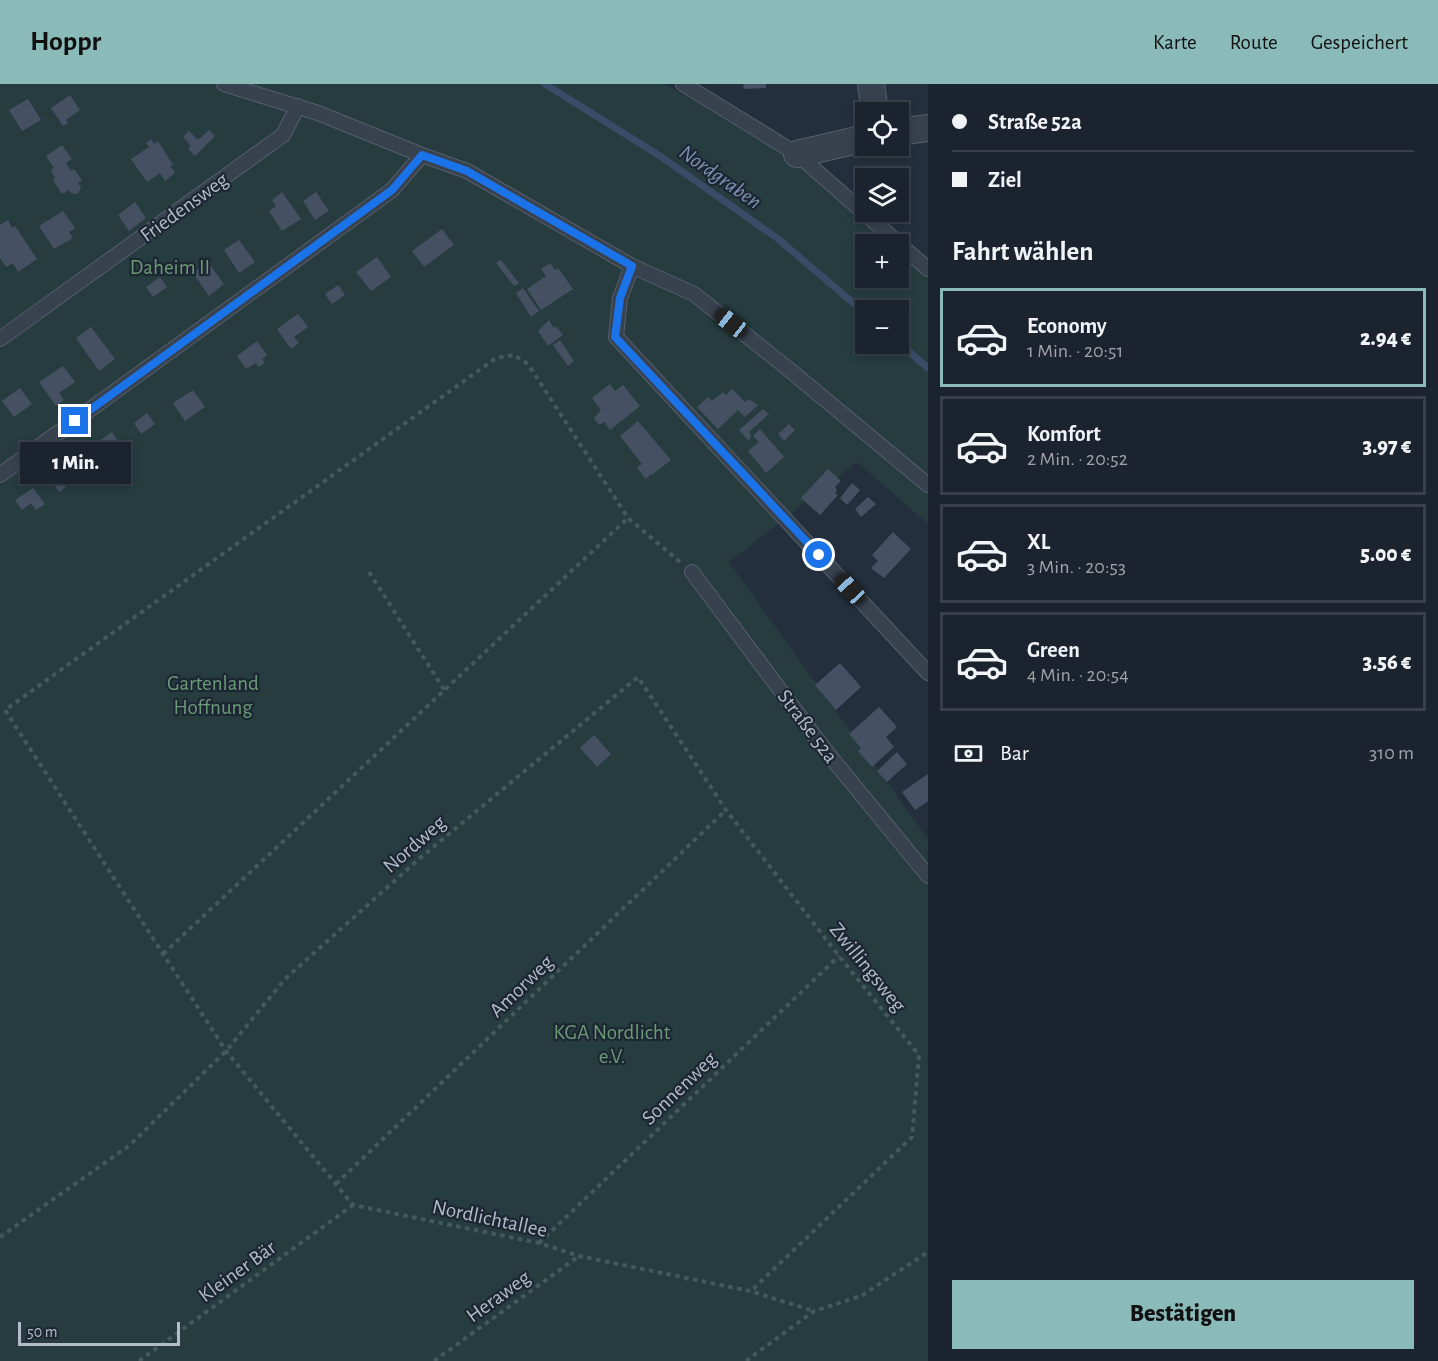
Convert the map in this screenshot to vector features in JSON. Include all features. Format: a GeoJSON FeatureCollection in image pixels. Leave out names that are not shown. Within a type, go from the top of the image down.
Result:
{"type":"FeatureCollection","features":[{"type":"Feature","properties":{"kind":"street"},"geometry":{"type":"LineString","coordinates":[[871,84],[874,102]]}},
{"type":"Feature","properties":{"kind":"street"},"geometry":{"type":"LineString","coordinates":[[909,131],[928,129]]}},
{"type":"Feature","properties":{"kind":"street"},"geometry":{"type":"LineString","coordinates":[[797,154],[855,141]]}},
{"type":"Feature","properties":{"kind":"lane"},"geometry":{"type":"LineString","coordinates":[[224,84],[298,106],[467,171],[632,266],[694,294],[928,485]]}},
{"type":"Feature","properties":{"kind":"lane"},"geometry":{"type":"LineString","coordinates":[[682,84],[797,154],[928,269]]}},
{"type":"Feature","properties":{"kind":"lane","name":"Friedensweg"},"geometry":{"type":"LineString","coordinates":[[0,339],[284,135],[298,106]]}},
{"type":"Feature","properties":{"kind":"lane"},"geometry":{"type":"LineString","coordinates":[[0,475],[392,190],[422,155]]}},
{"type":"Feature","properties":{"kind":"lane"},"geometry":{"type":"LineString","coordinates":[[632,266],[620,298],[615,337],[928,673]]}},
{"type":"Feature","properties":{"kind":"lane","name":"Straße 52a"},"geometry":{"type":"LineString","coordinates":[[692,572],[825,750],[928,876]]}},
{"type":"Feature","properties":{"kind":"path"},"geometry":{"type":"LineString","coordinates":[[353,1205],[226,1051],[5,710],[496,357],[514,355],[528,364],[628,518],[692,572]]}},
{"type":"Feature","properties":{"kind":"path"},"geometry":{"type":"LineString","coordinates":[[164,954],[628,518]]}},
{"type":"Feature","properties":{"kind":"path"},"geometry":{"type":"LineString","coordinates":[[369,572],[445,691]]}},
{"type":"Feature","properties":{"kind":"path","name":"Zwillingsweg"},"geometry":{"type":"LineString","coordinates":[[638,677],[726,810],[919,1055],[912,1137],[750,1292]]}},
{"type":"Feature","properties":{"kind":"path","name":"Nordweg"},"geometry":{"type":"LineString","coordinates":[[0,1237],[130,1145],[226,1051],[285,979],[420,858],[638,677]]}},
{"type":"Feature","properties":{"kind":"path","name":"Amorweg"},"geometry":{"type":"LineString","coordinates":[[336,1184],[726,810]]}},
{"type":"Feature","properties":{"kind":"path","name":"Sonnenweg"},"geometry":{"type":"LineString","coordinates":[[539,1243],[839,956]]}},
{"type":"Feature","properties":{"kind":"path","name":"Nordlichtallee"},"geometry":{"type":"LineString","coordinates":[[353,1205],[539,1243],[579,1256],[750,1292],[814,1311]]}},
{"type":"Feature","properties":{"kind":"path","name":"Kleiner Bär"},"geometry":{"type":"LineString","coordinates":[[139,1361],[353,1205]]}},
{"type":"Feature","properties":{"kind":"path"},"geometry":{"type":"LineString","coordinates":[[746,1361],[814,1311],[861,1296],[928,1252]]}},
{"type":"Feature","properties":{"kind":"path","name":"Heraweg"},"geometry":{"type":"LineString","coordinates":[[434,1361],[579,1256]]}},
{"type":"Feature","properties":{"kind":"green space"},"geometry":{"type":"Polygon","coordinates":[[[0,84],[665,84],[783,151],[855,213],[855,222],[865,222],[879,234],[855,234],[855,288],[909,288],[909,260],[928,277],[928,524],[857,462],[729,562],[928,839],[928,1361],[0,1361],[0,84]]]}},
{"type":"Feature","properties":{"kind":"building"},"geometry":{"type":"Polygon","coordinates":[[[743,84],[766,84],[766,88],[744,89],[743,84]]]}},
{"type":"Feature","properties":{"kind":"building"},"geometry":{"type":"Polygon","coordinates":[[[70,95],[80,110],[66,120],[68,123],[63,126],[51,108],[70,95]]]}},
{"type":"Feature","properties":{"kind":"building"},"geometry":{"type":"Polygon","coordinates":[[[28,99],[41,120],[22,131],[9,110],[28,99]]]}},
{"type":"Feature","properties":{"kind":"building"},"geometry":{"type":"Polygon","coordinates":[[[209,130],[215,136],[195,156],[188,149],[191,146],[183,137],[189,131],[198,140],[209,130]]]}},
{"type":"Feature","properties":{"kind":"building"},"geometry":{"type":"Polygon","coordinates":[[[151,139],[154,144],[158,141],[173,165],[170,166],[175,173],[165,181],[160,173],[147,182],[131,159],[149,147],[146,143],[151,139]]]}},
{"type":"Feature","properties":{"kind":"building"},"geometry":{"type":"Polygon","coordinates":[[[62,145],[72,159],[66,163],[71,171],[74,169],[82,180],[78,183],[81,187],[76,194],[69,190],[62,194],[53,180],[55,178],[51,170],[54,168],[46,156],[62,145]]]}},
{"type":"Feature","properties":{"kind":"building"},"geometry":{"type":"Polygon","coordinates":[[[282,192],[301,219],[282,231],[269,211],[276,206],[272,200],[282,192]]]}},
{"type":"Feature","properties":{"kind":"building"},"geometry":{"type":"Polygon","coordinates":[[[316,192],[329,211],[315,220],[303,201],[316,192]]]}},
{"type":"Feature","properties":{"kind":"building"},"geometry":{"type":"Polygon","coordinates":[[[135,202],[146,218],[129,231],[118,215],[135,202]]]}},
{"type":"Feature","properties":{"kind":"building"},"geometry":{"type":"Polygon","coordinates":[[[63,211],[75,228],[69,232],[73,238],[54,249],[39,226],[63,211]]]}},
{"type":"Feature","properties":{"kind":"building"},"geometry":{"type":"Polygon","coordinates":[[[8,220],[12,228],[15,226],[37,259],[18,272],[13,263],[6,267],[0,258],[0,225],[8,220]]]}},
{"type":"Feature","properties":{"kind":"building"},"geometry":{"type":"Polygon","coordinates":[[[442,229],[454,245],[424,267],[412,251],[442,229]]]}},
{"type":"Feature","properties":{"kind":"building"},"geometry":{"type":"Polygon","coordinates":[[[239,240],[255,262],[239,273],[224,250],[239,240]]]}},
{"type":"Feature","properties":{"kind":"building"},"geometry":{"type":"Polygon","coordinates":[[[377,257],[391,277],[371,291],[356,272],[377,257]]]}},
{"type":"Feature","properties":{"kind":"building"},"geometry":{"type":"Polygon","coordinates":[[[501,260],[519,283],[514,286],[496,263],[501,260]]]}},
{"type":"Feature","properties":{"kind":"building"},"geometry":{"type":"Polygon","coordinates":[[[208,262],[224,284],[209,296],[193,273],[208,262]]]}},
{"type":"Feature","properties":{"kind":"building"},"geometry":{"type":"Polygon","coordinates":[[[550,263],[555,270],[558,268],[573,289],[541,310],[527,289],[546,276],[541,269],[550,263]]]}},
{"type":"Feature","properties":{"kind":"building"},"geometry":{"type":"Polygon","coordinates":[[[160,277],[167,287],[153,297],[146,287],[160,277]]]}},
{"type":"Feature","properties":{"kind":"building"},"geometry":{"type":"Polygon","coordinates":[[[338,285],[345,295],[332,304],[325,294],[338,285]]]}},
{"type":"Feature","properties":{"kind":"building"},"geometry":{"type":"Polygon","coordinates":[[[523,288],[539,311],[531,317],[516,293],[523,288]]]}},
{"type":"Feature","properties":{"kind":"building"},"geometry":{"type":"Polygon","coordinates":[[[298,314],[308,327],[294,337],[299,343],[291,349],[277,329],[298,314]]]}},
{"type":"Feature","properties":{"kind":"building"},"geometry":{"type":"Polygon","coordinates":[[[549,320],[554,328],[556,326],[563,335],[548,346],[538,331],[549,320]]]}},
{"type":"Feature","properties":{"kind":"building"},"geometry":{"type":"Polygon","coordinates":[[[91,327],[115,359],[99,371],[76,338],[91,327]]]}},
{"type":"Feature","properties":{"kind":"building"},"geometry":{"type":"Polygon","coordinates":[[[560,340],[574,361],[568,366],[553,345],[560,340]]]}},
{"type":"Feature","properties":{"kind":"building"},"geometry":{"type":"Polygon","coordinates":[[[257,341],[267,355],[262,359],[265,363],[259,367],[256,363],[246,369],[237,356],[257,341]]]}},
{"type":"Feature","properties":{"kind":"building"},"geometry":{"type":"Polygon","coordinates":[[[63,366],[75,382],[59,393],[64,400],[56,406],[39,382],[63,366]]]}},
{"type":"Feature","properties":{"kind":"building"},"geometry":{"type":"Polygon","coordinates":[[[610,384],[615,391],[623,385],[640,406],[610,430],[604,422],[599,425],[594,418],[601,410],[592,398],[610,384]]]}},
{"type":"Feature","properties":{"kind":"building"},"geometry":{"type":"Polygon","coordinates":[[[20,388],[32,404],[14,417],[2,401],[20,388]]]}},
{"type":"Feature","properties":{"kind":"building"},"geometry":{"type":"Polygon","coordinates":[[[732,389],[745,402],[749,399],[758,405],[745,417],[738,410],[718,429],[697,407],[708,397],[712,401],[723,392],[726,395],[732,389]]]}},
{"type":"Feature","properties":{"kind":"building"},"geometry":{"type":"Polygon","coordinates":[[[193,390],[205,407],[185,421],[173,403],[193,390]]]}},
{"type":"Feature","properties":{"kind":"building"},"geometry":{"type":"Polygon","coordinates":[[[763,409],[769,414],[749,432],[751,435],[749,441],[739,430],[763,409]]]}},
{"type":"Feature","properties":{"kind":"building"},"geometry":{"type":"Polygon","coordinates":[[[147,413],[155,424],[141,434],[134,423],[147,413]]]}},
{"type":"Feature","properties":{"kind":"building"},"geometry":{"type":"Polygon","coordinates":[[[638,421],[671,460],[646,479],[637,468],[642,464],[620,436],[638,421]]]}},
{"type":"Feature","properties":{"kind":"building"},"geometry":{"type":"Polygon","coordinates":[[[789,424],[795,430],[784,441],[778,434],[789,424]]]}},
{"type":"Feature","properties":{"kind":"building"},"geometry":{"type":"Polygon","coordinates":[[[760,429],[784,457],[766,473],[748,451],[759,442],[753,436],[760,429]]]}},
{"type":"Feature","properties":{"kind":"building"},"geometry":{"type":"Polygon","coordinates":[[[112,432],[125,451],[111,461],[98,442],[112,432]]]}},
{"type":"Feature","properties":{"kind":"building"},"geometry":{"type":"Polygon","coordinates":[[[65,465],[71,473],[75,470],[80,476],[59,492],[48,477],[65,465]]]}},
{"type":"Feature","properties":{"kind":"building"},"geometry":{"type":"Polygon","coordinates":[[[828,469],[841,481],[835,487],[837,490],[835,493],[838,495],[820,515],[801,498],[828,469]]]}},
{"type":"Feature","properties":{"kind":"building"},"geometry":{"type":"Polygon","coordinates":[[[852,483],[860,490],[847,505],[840,498],[852,483]]]}},
{"type":"Feature","properties":{"kind":"building"},"geometry":{"type":"Polygon","coordinates":[[[33,488],[45,504],[36,510],[31,503],[22,510],[15,500],[33,488]]]}},
{"type":"Feature","properties":{"kind":"building"},"geometry":{"type":"Polygon","coordinates":[[[868,497],[876,504],[861,517],[855,509],[868,497]]]}},
{"type":"Feature","properties":{"kind":"building"},"geometry":{"type":"Polygon","coordinates":[[[893,532],[911,549],[884,578],[871,568],[878,561],[872,555],[893,532]]]}},
{"type":"Feature","properties":{"kind":"building"},"geometry":{"type":"Polygon","coordinates":[[[840,663],[861,687],[836,710],[815,685],[840,663]]]}},
{"type":"Feature","properties":{"kind":"building"},"geometry":{"type":"Polygon","coordinates":[[[879,707],[897,727],[886,737],[894,747],[872,767],[858,751],[861,748],[849,734],[879,707]]]}},
{"type":"Feature","properties":{"kind":"building"},"geometry":{"type":"Polygon","coordinates":[[[594,735],[611,754],[597,767],[580,748],[594,735]]]}},
{"type":"Feature","properties":{"kind":"building"},"geometry":{"type":"Polygon","coordinates":[[[897,752],[907,764],[887,782],[877,771],[897,752]]]}},
{"type":"Feature","properties":{"kind":"building"},"geometry":{"type":"Polygon","coordinates":[[[928,774],[928,801],[915,810],[902,792],[928,774]]]}},
{"type":"Feature","properties":{"kind":"waterway","name":"Nordgraben"},"geometry":{"type":"LineString","coordinates":[[545,84],[660,156],[777,238],[855,305]]}},
{"type":"Feature","properties":{"kind":"waterway","name":"Nordgraben"},"geometry":{"type":"LineString","coordinates":[[909,352],[928,368]]}},
{"type":"Feature","properties":{"kind":"route"},"geometry":{"type":"LineString","coordinates":[[75,421],[392,190],[422,155],[467,171],[632,266],[620,298],[615,337],[819,555]]}},
{"type":"Feature","properties":{"kind":"park label","name":"Daheim II"},"geometry":{"type":"Point","coordinates":[170,267]}},
{"type":"Feature","properties":{"kind":"park label","name":"Gartenland Hoffnung"},"geometry":{"type":"Point","coordinates":[213,695]}},
{"type":"Feature","properties":{"kind":"park label","name":"KGA Nordlicht e.V."},"geometry":{"type":"Point","coordinates":[612,1044]}}]}
